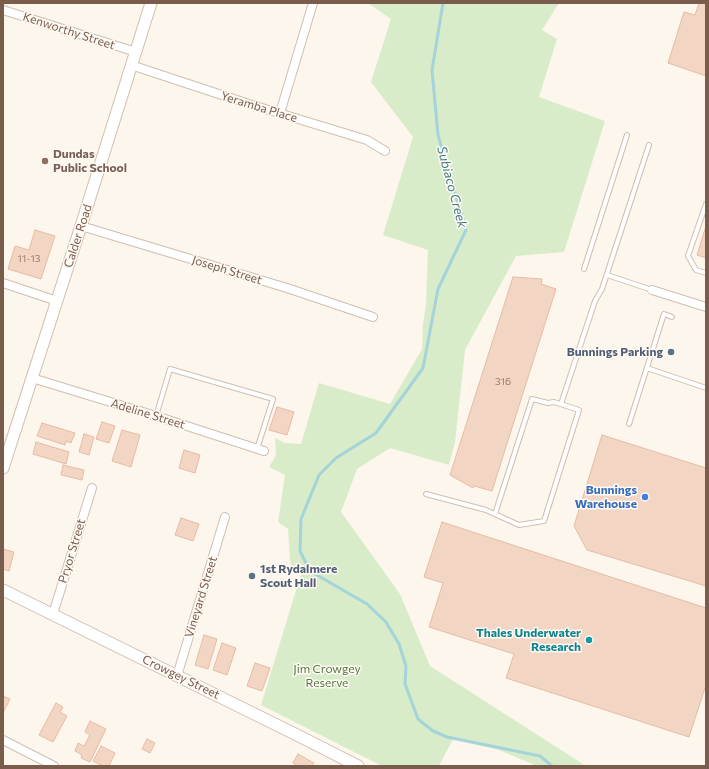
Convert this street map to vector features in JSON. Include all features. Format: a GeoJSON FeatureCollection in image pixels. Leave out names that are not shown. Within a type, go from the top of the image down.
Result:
{"type":"FeatureCollection","features":[{"type":"Feature","properties":{"kind":"street","name":"Calder Road"},"geometry":{"type":"LineString","coordinates":[[3,468],[151,3]]}},
{"type":"Feature","properties":{"kind":"street"},"geometry":{"type":"LineString","coordinates":[[280,113],[313,3]]}},
{"type":"Feature","properties":{"kind":"street","name":"Kenworthy Street"},"geometry":{"type":"LineString","coordinates":[[3,10],[136,52]]}},
{"type":"Feature","properties":{"kind":"street","name":"Yeramba Place"},"geometry":{"type":"LineString","coordinates":[[131,66],[367,140],[385,151]]}},
{"type":"Feature","properties":{"kind":"street","name":"Joseph Street"},"geometry":{"type":"LineString","coordinates":[[81,226],[287,288],[373,317]]}},
{"type":"Feature","properties":{"kind":"street"},"geometry":{"type":"LineString","coordinates":[[3,283],[57,301]]}},
{"type":"Feature","properties":{"kind":"street"},"geometry":{"type":"LineString","coordinates":[[652,290],[706,307]]}},
{"type":"Feature","properties":{"kind":"street","name":"Adeline Street"},"geometry":{"type":"LineString","coordinates":[[32,378],[260,450]]}},
{"type":"Feature","properties":{"kind":"street","name":"Pryor Street"},"geometry":{"type":"LineString","coordinates":[[53,614],[92,488]]}},
{"type":"Feature","properties":{"kind":"street","name":"Vineyard Street"},"geometry":{"type":"LineString","coordinates":[[177,676],[225,517]]}},
{"type":"Feature","properties":{"kind":"street","name":"Crowgey Street"},"geometry":{"type":"LineString","coordinates":[[3,590],[297,735],[350,764]]}},
{"type":"Feature","properties":{"kind":"street"},"geometry":{"type":"LineString","coordinates":[[3,740],[54,766]]}},
{"type":"Feature","properties":{"kind":"lane"},"geometry":{"type":"LineString","coordinates":[[584,269],[628,135]]}},
{"type":"Feature","properties":{"kind":"lane"},"geometry":{"type":"LineString","coordinates":[[561,404],[595,300],[602,289],[648,145]]}},
{"type":"Feature","properties":{"kind":"lane"},"geometry":{"type":"LineString","coordinates":[[706,204],[688,256],[696,270],[706,273]]}},
{"type":"Feature","properties":{"kind":"lane"},"geometry":{"type":"LineString","coordinates":[[607,274],[652,290]]}},
{"type":"Feature","properties":{"kind":"lane"},"geometry":{"type":"LineString","coordinates":[[629,424],[664,314],[672,317]]}},
{"type":"Feature","properties":{"kind":"lane"},"geometry":{"type":"LineString","coordinates":[[646,368],[706,388]]}},
{"type":"Feature","properties":{"kind":"lane"},"geometry":{"type":"LineString","coordinates":[[156,416],[170,369],[273,399],[260,450]]}},
{"type":"Feature","properties":{"kind":"lane"},"geometry":{"type":"LineString","coordinates":[[426,494],[495,514],[519,525],[544,521],[579,410],[554,402],[548,403],[532,399],[495,514]]}},
{"type":"Feature","properties":{"kind":"green space","name":"Jim Crowgey Reserve"},"geometry":{"type":"Polygon","coordinates":[[[368,3],[559,3],[542,30],[557,39],[539,97],[605,121],[564,252],[516,256],[465,350],[455,442],[449,465],[390,448],[357,469],[341,512],[400,594],[430,666],[586,766],[537,766],[499,750],[453,739],[439,766],[382,766],[261,705],[301,574],[291,573],[288,529],[278,522],[285,475],[269,467],[276,455],[275,438],[285,443],[301,444],[319,383],[390,404],[422,349],[423,324],[426,304],[428,250],[383,235],[413,137],[371,82],[391,19],[368,3]]]}},
{"type":"Feature","properties":{"kind":"building"},"geometry":{"type":"Polygon","coordinates":[[[699,3],[706,3],[706,76],[668,63],[684,12],[695,15],[699,3]]]}},
{"type":"Feature","properties":{"kind":"building"},"geometry":{"type":"Polygon","coordinates":[[[706,226],[706,258],[697,255],[706,226]]]}},
{"type":"Feature","properties":{"kind":"building"},"geometry":{"type":"Polygon","coordinates":[[[35,230],[55,236],[41,279],[8,269],[15,246],[29,250],[35,230]]]}},
{"type":"Feature","properties":{"kind":"building"},"geometry":{"type":"Polygon","coordinates":[[[513,277],[542,279],[541,284],[556,289],[492,491],[474,486],[473,488],[450,475],[513,277]]]}},
{"type":"Feature","properties":{"kind":"building"},"geometry":{"type":"Polygon","coordinates":[[[277,407],[294,412],[287,435],[269,430],[277,407]]]}},
{"type":"Feature","properties":{"kind":"building"},"geometry":{"type":"Polygon","coordinates":[[[102,422],[115,426],[109,443],[96,439],[102,422]]]}},
{"type":"Feature","properties":{"kind":"building"},"geometry":{"type":"Polygon","coordinates":[[[42,423],[75,433],[71,443],[66,441],[65,445],[37,436],[42,423]]]}},
{"type":"Feature","properties":{"kind":"building"},"geometry":{"type":"Polygon","coordinates":[[[122,430],[140,435],[131,467],[112,461],[122,430]]]}},
{"type":"Feature","properties":{"kind":"building"},"geometry":{"type":"Polygon","coordinates":[[[84,434],[94,437],[89,455],[79,452],[84,434]]]}},
{"type":"Feature","properties":{"kind":"building","name":"Bunnings Warehouse"},"geometry":{"type":"Polygon","coordinates":[[[602,435],[706,468],[706,586],[587,550],[574,526],[602,435]]]}},
{"type":"Feature","properties":{"kind":"building"},"geometry":{"type":"Polygon","coordinates":[[[36,442],[69,452],[66,464],[33,454],[36,442]]]}},
{"type":"Feature","properties":{"kind":"building"},"geometry":{"type":"Polygon","coordinates":[[[184,450],[200,455],[195,473],[179,468],[184,450]]]}},
{"type":"Feature","properties":{"kind":"building"},"geometry":{"type":"Polygon","coordinates":[[[63,465],[84,470],[82,480],[61,475],[63,465]]]}},
{"type":"Feature","properties":{"kind":"building"},"geometry":{"type":"Polygon","coordinates":[[[181,518],[199,524],[193,541],[175,535],[181,518]]]}},
{"type":"Feature","properties":{"kind":"building","name":"Thales Underwater Research"},"geometry":{"type":"Polygon","coordinates":[[[442,522],[706,608],[706,685],[689,737],[506,678],[514,654],[429,627],[443,583],[424,577],[442,522]]]}},
{"type":"Feature","properties":{"kind":"building"},"geometry":{"type":"Polygon","coordinates":[[[3,549],[14,552],[9,571],[3,569],[3,549]]]}},
{"type":"Feature","properties":{"kind":"building"},"geometry":{"type":"Polygon","coordinates":[[[204,635],[217,639],[208,669],[195,665],[204,635]]]}},
{"type":"Feature","properties":{"kind":"building"},"geometry":{"type":"Polygon","coordinates":[[[222,643],[236,648],[227,675],[213,670],[222,643]]]}},
{"type":"Feature","properties":{"kind":"building"},"geometry":{"type":"Polygon","coordinates":[[[255,663],[270,668],[262,691],[247,686],[255,663]]]}},
{"type":"Feature","properties":{"kind":"building"},"geometry":{"type":"Polygon","coordinates":[[[3,696],[10,699],[3,713],[3,696]]]}},
{"type":"Feature","properties":{"kind":"building"},"geometry":{"type":"Polygon","coordinates":[[[56,703],[63,707],[60,712],[67,716],[53,742],[39,735],[56,703]]]}},
{"type":"Feature","properties":{"kind":"building"},"geometry":{"type":"Polygon","coordinates":[[[90,721],[106,729],[90,762],[81,758],[82,755],[75,751],[78,743],[84,746],[90,735],[85,732],[90,721]]]}},
{"type":"Feature","properties":{"kind":"building"},"geometry":{"type":"Polygon","coordinates":[[[147,739],[155,743],[150,753],[142,749],[147,739]]]}},
{"type":"Feature","properties":{"kind":"building"},"geometry":{"type":"Polygon","coordinates":[[[101,746],[115,753],[109,766],[103,766],[93,761],[101,746]]]}},
{"type":"Feature","properties":{"kind":"building"},"geometry":{"type":"Polygon","coordinates":[[[298,754],[314,763],[312,766],[298,766],[293,763],[298,754]]]}},
{"type":"Feature","properties":{"kind":"waterway","name":"Subiaco Creek"},"geometry":{"type":"LineString","coordinates":[[443,3],[432,70],[438,135],[466,230],[438,289],[423,368],[376,433],[336,458],[319,475],[301,519],[300,551],[310,571],[367,604],[386,622],[399,644],[406,666],[405,684],[418,719],[433,731],[447,737],[540,756],[552,766]]}},
{"type":"Feature","properties":{"kind":"place","name":"Dundas Public School"},"geometry":{"type":"Point","coordinates":[45,161]}},
{"type":"Feature","properties":{"kind":"place","name":"Bunnings Parking"},"geometry":{"type":"Point","coordinates":[671,352]}},
{"type":"Feature","properties":{"kind":"place","name":"Bunnings Warehouse"},"geometry":{"type":"Point","coordinates":[645,497]}},
{"type":"Feature","properties":{"kind":"place","name":"1st Rydalmere Scout Hall"},"geometry":{"type":"Point","coordinates":[252,576]}},
{"type":"Feature","properties":{"kind":"place","name":"Thales Underwater Research"},"geometry":{"type":"Point","coordinates":[589,640]}}]}
